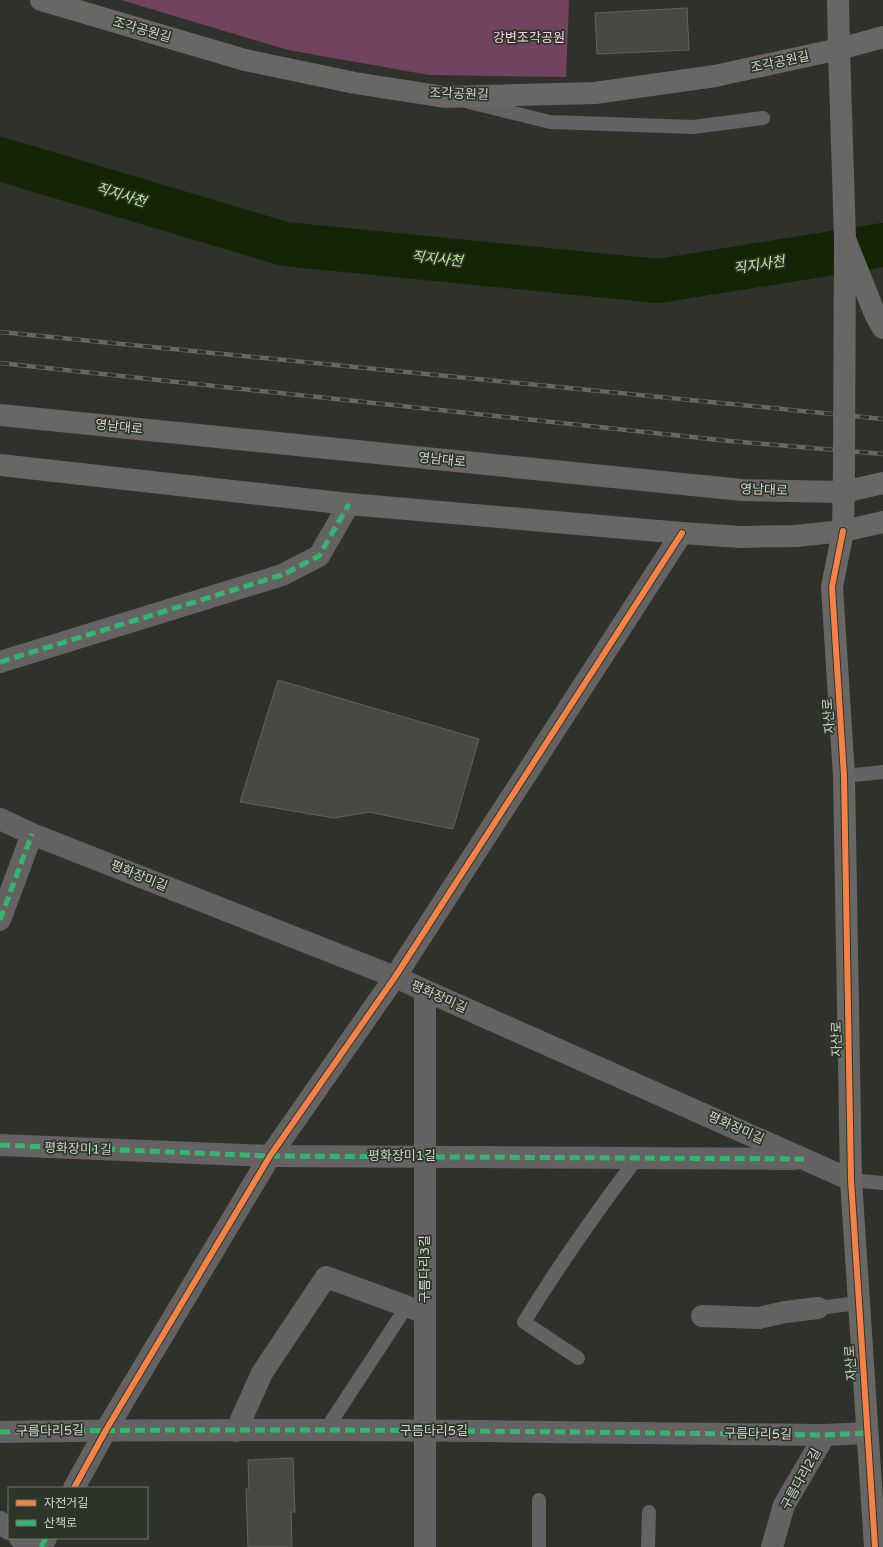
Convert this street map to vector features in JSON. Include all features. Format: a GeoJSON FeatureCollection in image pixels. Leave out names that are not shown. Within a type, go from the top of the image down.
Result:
{"type":"FeatureCollection","features":[{"type":"Feature","properties":{"kind":"street","name":"조각공원길"},"geometry":{"type":"LineString","coordinates":[[41,0],[245,60],[355,83],[445,97],[595,93],[715,76],[839,49],[883,37]]}},
{"type":"Feature","properties":{"kind":"street","name":"자산로"},"geometry":{"type":"LineString","coordinates":[[838,0],[845,239],[844,492],[843,531],[832,587],[844,776],[851,1180],[875,1547]]}},
{"type":"Feature","properties":{"kind":"street"},"geometry":{"type":"LineString","coordinates":[[845,239],[875,314],[883,328]]}},
{"type":"Feature","properties":{"kind":"street","name":"영남대로"},"geometry":{"type":"LineString","coordinates":[[0,416],[742,490],[844,492],[883,483]]}},
{"type":"Feature","properties":{"kind":"street"},"geometry":{"type":"LineString","coordinates":[[0,465],[350,504],[740,537],[796,536],[843,531],[883,522]]}},
{"type":"Feature","properties":{"kind":"street"},"geometry":{"type":"LineString","coordinates":[[0,662],[282,575],[319,556],[350,504]]}},
{"type":"Feature","properties":{"kind":"street"},"geometry":{"type":"LineString","coordinates":[[75,1487],[106,1430],[270,1156],[395,977],[682,533]]}},
{"type":"Feature","properties":{"kind":"street","name":"평화장미길"},"geometry":{"type":"LineString","coordinates":[[0,819],[32,834],[395,977],[851,1180]]}},
{"type":"Feature","properties":{"kind":"street"},"geometry":{"type":"LineString","coordinates":[[0,920],[32,834]]}},
{"type":"Feature","properties":{"kind":"street","name":"구름다리3길"},"geometry":{"type":"LineString","coordinates":[[425,991],[425,1156],[416,1310],[425,1431],[425,1547]]}},
{"type":"Feature","properties":{"kind":"street","name":"평화장미1길"},"geometry":{"type":"LineString","coordinates":[[0,1146],[270,1156],[804,1159]]}},
{"type":"Feature","properties":{"kind":"street"},"geometry":{"type":"LineString","coordinates":[[236,1431],[262,1373],[326,1277],[416,1310]]}},
{"type":"Feature","properties":{"kind":"street"},"geometry":{"type":"LineString","coordinates":[[702,1316],[759,1318],[785,1312],[818,1308]]}},
{"type":"Feature","properties":{"kind":"street","name":"구름다리5길"},"geometry":{"type":"LineString","coordinates":[[0,1432],[106,1430],[425,1431],[825,1435],[867,1433]]}},
{"type":"Feature","properties":{"kind":"street","name":"구름다리2길"},"geometry":{"type":"LineString","coordinates":[[772,1547],[784,1505],[825,1435]]}},
{"type":"Feature","properties":{"kind":"street"},"geometry":{"type":"LineString","coordinates":[[0,1522],[8,1528]]}},
{"type":"Feature","properties":{"kind":"street"},"geometry":{"type":"LineString","coordinates":[[21,1539],[31,1547]]}},
{"type":"Feature","properties":{"kind":"lane"},"geometry":{"type":"LineString","coordinates":[[445,97],[550,122],[693,127],[763,118]]}},
{"type":"Feature","properties":{"kind":"lane"},"geometry":{"type":"LineString","coordinates":[[844,776],[883,772]]}},
{"type":"Feature","properties":{"kind":"lane"},"geometry":{"type":"LineString","coordinates":[[578,1358],[524,1322],[545,1287],[598,1210],[637,1158]]}},
{"type":"Feature","properties":{"kind":"lane"},"geometry":{"type":"LineString","coordinates":[[851,1180],[883,1183]]}},
{"type":"Feature","properties":{"kind":"lane"},"geometry":{"type":"LineString","coordinates":[[818,1308],[859,1303]]}},
{"type":"Feature","properties":{"kind":"lane"},"geometry":{"type":"LineString","coordinates":[[325,1431],[416,1310]]}},
{"type":"Feature","properties":{"kind":"lane"},"geometry":{"type":"LineString","coordinates":[[539,1500],[539,1547]]}},
{"type":"Feature","properties":{"kind":"lane"},"geometry":{"type":"LineString","coordinates":[[648,1547],[649,1512]]}},
{"type":"Feature","properties":{"kind":"green space","name":"강변조각공원"},"geometry":{"type":"Polygon","coordinates":[[[121,0],[569,0],[566,77],[429,75],[288,50],[121,0]]]}},
{"type":"Feature","properties":{"kind":"building"},"geometry":{"type":"Polygon","coordinates":[[[687,8],[689,50],[597,54],[595,13],[687,8]]]}},
{"type":"Feature","properties":{"kind":"building"},"geometry":{"type":"Polygon","coordinates":[[[278,680],[479,739],[453,829],[369,812],[334,818],[240,802],[278,680]]]}},
{"type":"Feature","properties":{"kind":"building"},"geometry":{"type":"Polygon","coordinates":[[[293,1458],[295,1512],[291,1512],[292,1547],[248,1547],[246,1489],[249,1489],[248,1460],[293,1458]]]}},
{"type":"Feature","properties":{"kind":"waterway","name":"직지사천"},"geometry":{"type":"LineString","coordinates":[[0,159],[285,244],[658,281],[883,245]]}},
{"type":"Feature","properties":{"kind":"railway"},"geometry":{"type":"LineString","coordinates":[[0,332],[883,419]]}},
{"type":"Feature","properties":{"kind":"railway"},"geometry":{"type":"LineString","coordinates":[[0,363],[729,441],[883,454]]}},
{"type":"Feature","properties":{"kind":"marked path"},"geometry":{"type":"LineString","coordinates":[[0,662],[282,575],[319,556],[349,504]]}},
{"type":"Feature","properties":{"kind":"marked path"},"geometry":{"type":"LineString","coordinates":[[0,920],[32,834]]}},
{"type":"Feature","properties":{"kind":"marked path"},"geometry":{"type":"LineString","coordinates":[[0,1145],[270,1156],[804,1159]]}},
{"type":"Feature","properties":{"kind":"marked path"},"geometry":{"type":"LineString","coordinates":[[0,1432],[309,1430],[825,1435],[867,1433]]}},
{"type":"Feature","properties":{"kind":"marked path"},"geometry":{"type":"LineString","coordinates":[[41,1547],[45,1539]]}},
{"type":"Feature","properties":{"kind":"cycle path"},"geometry":{"type":"LineString","coordinates":[[843,531],[832,587],[844,776],[851,1180],[875,1547]]}},
{"type":"Feature","properties":{"kind":"cycle path"},"geometry":{"type":"LineString","coordinates":[[75,1487],[106,1430],[270,1156],[395,977],[682,533]]}}]}
